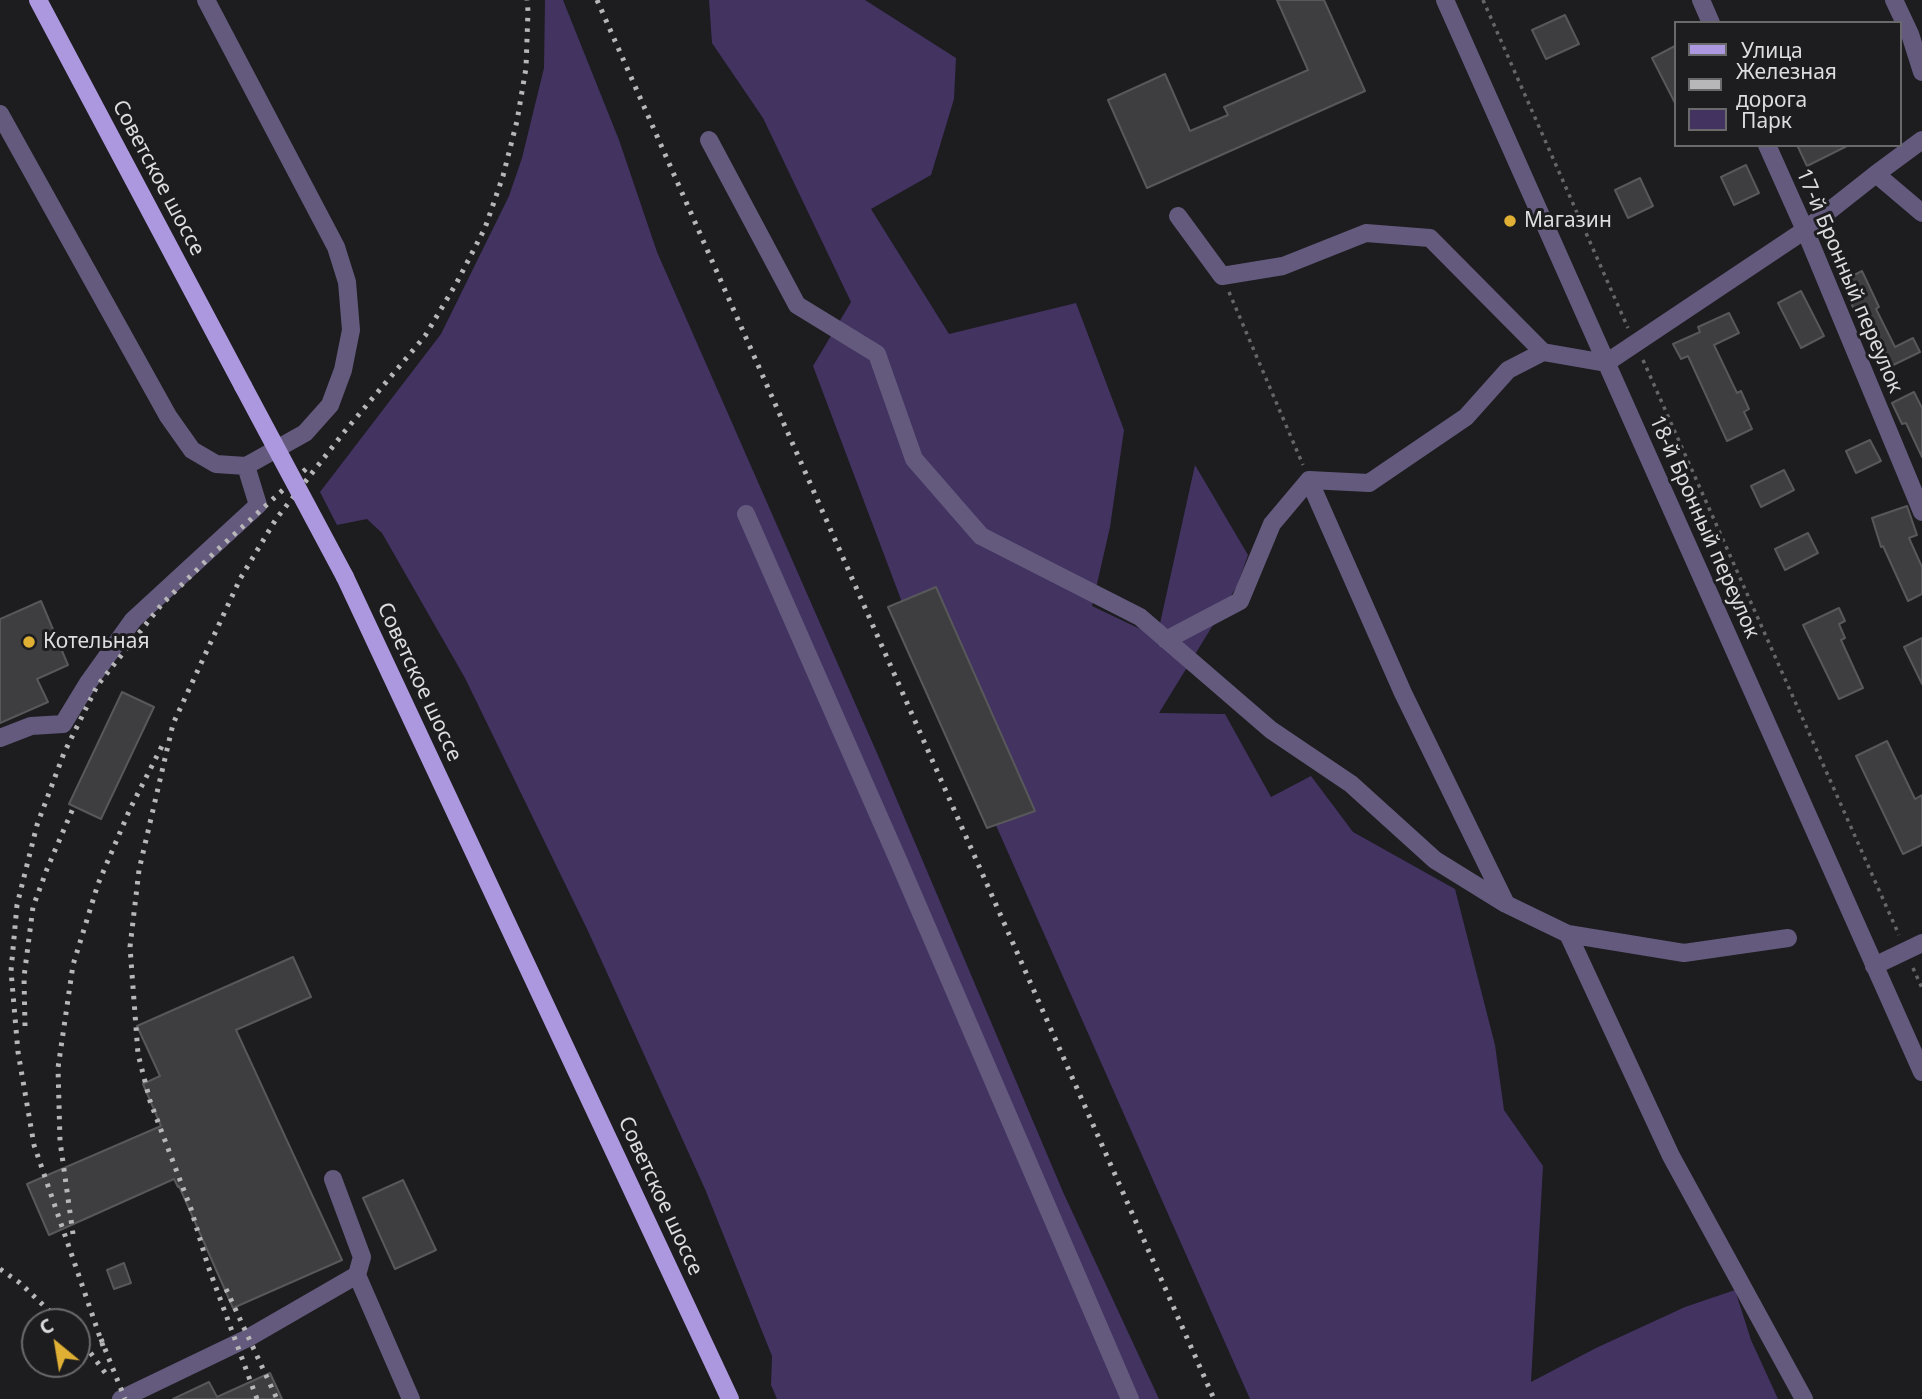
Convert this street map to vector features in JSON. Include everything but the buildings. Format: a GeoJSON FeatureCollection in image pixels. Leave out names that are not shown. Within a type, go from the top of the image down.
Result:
{"type":"FeatureCollection","features":[{"type":"Feature","properties":{"kind":"main road","name":"Советское шоссе"},"geometry":{"type":"LineString","coordinates":[[38,0],[345,577],[730,1399]]}},
{"type":"Feature","properties":{"kind":"street"},"geometry":{"type":"LineString","coordinates":[[0,114],[168,416],[192,450],[216,464],[246,466],[305,433],[330,405],[343,370],[351,330],[347,282],[336,247],[206,0]]}},
{"type":"Feature","properties":{"kind":"street","name":"18-й Бронный переулок"},"geometry":{"type":"LineString","coordinates":[[1445,0],[1922,1072]]}},
{"type":"Feature","properties":{"kind":"street"},"geometry":{"type":"LineString","coordinates":[[1700,0],[1710,21]]}},
{"type":"Feature","properties":{"kind":"street"},"geometry":{"type":"LineString","coordinates":[[1894,0],[1916,32],[1922,72]]}},
{"type":"Feature","properties":{"kind":"street"},"geometry":{"type":"LineString","coordinates":[[709,140],[797,305],[877,355],[914,458],[981,536],[1140,617],[1271,730],[1351,784],[1435,860],[1506,904],[1568,934],[1684,953],[1788,938]]}},
{"type":"Feature","properties":{"kind":"street"},"geometry":{"type":"LineString","coordinates":[[1178,216],[1222,276],[1283,266],[1366,233],[1430,238],[1543,352],[1606,363],[1805,230],[1922,141]]}},
{"type":"Feature","properties":{"kind":"street","name":"17-й Бронный переулок"},"geometry":{"type":"LineString","coordinates":[[1768,147],[1922,512]]}},
{"type":"Feature","properties":{"kind":"street"},"geometry":{"type":"LineString","coordinates":[[1876,174],[1922,213]]}},
{"type":"Feature","properties":{"kind":"street"},"geometry":{"type":"LineString","coordinates":[[1309,480],[1369,483],[1466,417],[1508,370],[1543,352]]}},
{"type":"Feature","properties":{"kind":"street"},"geometry":{"type":"LineString","coordinates":[[0,737],[31,726],[63,724],[88,683],[133,620],[258,505],[246,466]]}},
{"type":"Feature","properties":{"kind":"street"},"geometry":{"type":"LineString","coordinates":[[1166,640],[1240,601],[1272,524],[1309,480]]}},
{"type":"Feature","properties":{"kind":"street"},"geometry":{"type":"LineString","coordinates":[[1309,480],[1403,694],[1506,904]]}},
{"type":"Feature","properties":{"kind":"street"},"geometry":{"type":"LineString","coordinates":[[746,514],[1130,1399]]}},
{"type":"Feature","properties":{"kind":"street"},"geometry":{"type":"LineString","coordinates":[[1568,934],[1671,1156],[1804,1399]]}},
{"type":"Feature","properties":{"kind":"street"},"geometry":{"type":"LineString","coordinates":[[1874,966],[1922,943]]}},
{"type":"Feature","properties":{"kind":"street"},"geometry":{"type":"LineString","coordinates":[[333,1179],[362,1257],[357,1275],[411,1399]]}},
{"type":"Feature","properties":{"kind":"street"},"geometry":{"type":"LineString","coordinates":[[121,1399],[248,1338],[357,1275]]}},
{"type":"Feature","properties":{"kind":"path"},"geometry":{"type":"LineString","coordinates":[[1483,0],[1922,988]]}},
{"type":"Feature","properties":{"kind":"path"},"geometry":{"type":"LineString","coordinates":[[1222,276],[1309,480]]}},
{"type":"Feature","properties":{"kind":"green space"},"geometry":{"type":"Polygon","coordinates":[[[545,0],[563,0],[619,140],[657,252],[880,760],[1063,1192],[1159,1399],[777,1399],[771,1385],[772,1356],[705,1189],[588,931],[465,678],[382,533],[367,519],[337,525],[320,492],[441,334],[509,196],[522,158],[544,68],[545,0]]]}},
{"type":"Feature","properties":{"kind":"green space"},"geometry":{"type":"Polygon","coordinates":[[[709,0],[865,0],[956,58],[954,99],[931,175],[871,209],[949,334],[1076,303],[1124,430],[1110,527],[1092,606],[1157,637],[1195,465],[1248,555],[1237,586],[1159,713],[1225,714],[1271,797],[1311,776],[1353,832],[1455,889],[1495,1045],[1504,1110],[1543,1166],[1531,1382],[1596,1348],[1685,1307],[1735,1290],[1751,1340],[1778,1399],[1250,1399],[929,674],[813,366],[851,302],[763,118],[712,43],[709,0]]]}},
{"type":"Feature","properties":{"kind":"railway"},"geometry":{"type":"LineString","coordinates":[[257,1399],[150,1101],[138,1054],[130,947],[139,870],[173,724],[240,579],[276,519],[425,336],[485,228],[503,176],[517,121],[526,68],[527,0]]}},
{"type":"Feature","properties":{"kind":"railway"},"geometry":{"type":"LineString","coordinates":[[597,0],[1214,1399]]}},
{"type":"Feature","properties":{"kind":"railway"},"geometry":{"type":"LineString","coordinates":[[103,1346],[34,1145],[18,1052],[11,971],[17,905],[37,825],[64,753],[97,686],[162,604],[307,468]]}},
{"type":"Feature","properties":{"kind":"railway"},"geometry":{"type":"LineString","coordinates":[[73,1234],[60,1141],[58,1068],[73,965],[98,884],[130,809],[162,746]]}},
{"type":"Feature","properties":{"kind":"railway"},"geometry":{"type":"LineString","coordinates":[[25,1026],[24,977],[33,907],[74,806]]}},
{"type":"Feature","properties":{"kind":"railway"},"geometry":{"type":"LineString","coordinates":[[0,1269],[20,1283],[46,1308]]}},
{"type":"Feature","properties":{"kind":"railway"},"geometry":{"type":"LineString","coordinates":[[226,1289],[277,1399]]}},
{"type":"Feature","properties":{"kind":"railway"},"geometry":{"type":"LineString","coordinates":[[101,1339],[125,1399]]}},
{"type":"Feature","properties":{"kind":"railway"},"geometry":{"type":"LineString","coordinates":[[91,1354],[109,1378]]}},
{"type":"Feature","properties":{"kind":"place","name":"Магазин"},"geometry":{"type":"Point","coordinates":[1510,221]}},
{"type":"Feature","properties":{"kind":"place","name":"Котельная"},"geometry":{"type":"Point","coordinates":[29,642]}}]}
